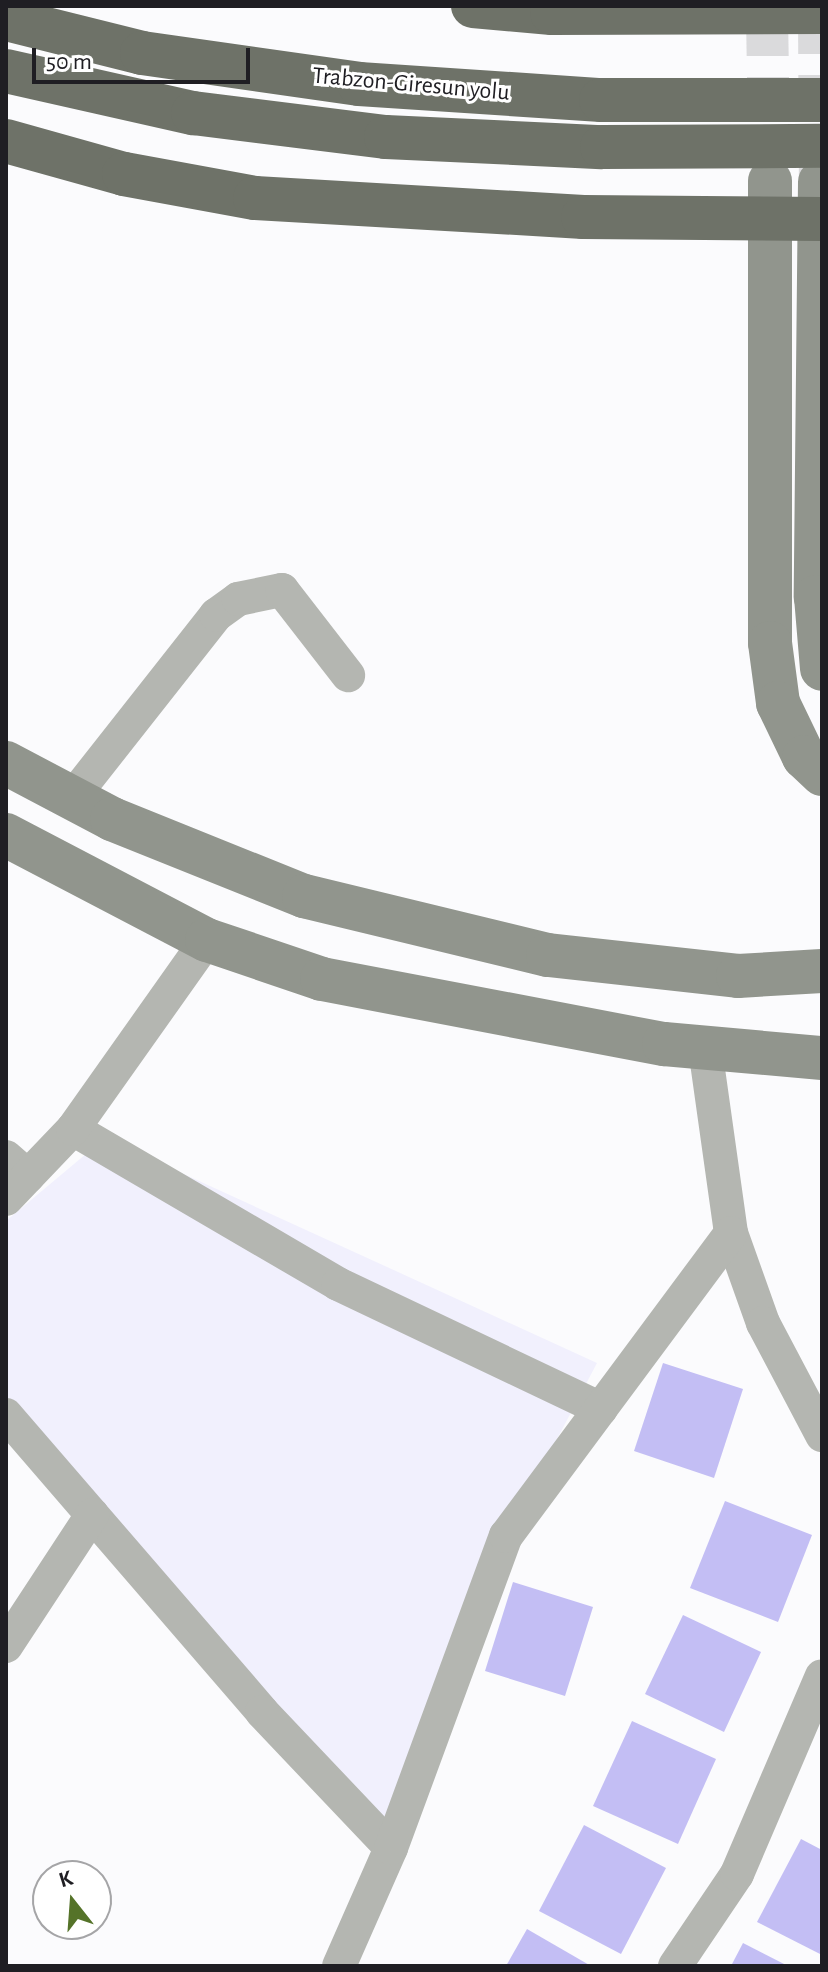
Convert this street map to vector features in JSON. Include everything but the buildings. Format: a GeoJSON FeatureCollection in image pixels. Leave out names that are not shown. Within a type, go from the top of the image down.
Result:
{"type":"FeatureCollection","features":[{"type":"Feature","properties":{"kind":"highway"},"geometry":{"type":"LineString","coordinates":[[473,6],[552,13],[822,12]]}},
{"type":"Feature","properties":{"kind":"highway","name":"Trabzon-Giresun yolu"},"geometry":{"type":"LineString","coordinates":[[6,19],[142,53],[359,84],[601,100],[822,100]]}},
{"type":"Feature","properties":{"kind":"highway","name":"Trabzon-Giresun yolu"},"geometry":{"type":"LineString","coordinates":[[6,71],[208,115],[386,137],[602,147],[821,192]]}},
{"type":"Feature","properties":{"kind":"highway"},"geometry":{"type":"LineString","coordinates":[[6,141],[124,174],[255,198],[583,217],[770,200],[821,192]]}},
{"type":"Feature","properties":{"kind":"main road"},"geometry":{"type":"LineString","coordinates":[[821,192],[816,597],[822,669]]}},
{"type":"Feature","properties":{"kind":"main road"},"geometry":{"type":"LineString","coordinates":[[770,200],[770,643],[778,703],[804,757],[822,774]]}},
{"type":"Feature","properties":{"kind":"main road"},"geometry":{"type":"LineString","coordinates":[[6,763],[72,798],[304,896],[548,955],[738,976],[822,971]]}},
{"type":"Feature","properties":{"kind":"main road"},"geometry":{"type":"LineString","coordinates":[[6,835],[207,940],[322,979],[705,1048],[822,1058]]}},
{"type":"Feature","properties":{"kind":"street"},"geometry":{"type":"LineString","coordinates":[[72,798],[216,615],[238,599],[282,590],[348,675]]}},
{"type":"Feature","properties":{"kind":"street"},"geometry":{"type":"LineString","coordinates":[[13,1177],[73,1129],[207,940]]}},
{"type":"Feature","properties":{"kind":"street"},"geometry":{"type":"LineString","coordinates":[[705,1048],[731,1233],[763,1323],[822,1435]]}},
{"type":"Feature","properties":{"kind":"street"},"geometry":{"type":"LineString","coordinates":[[73,1129],[338,1284],[601,1409]]}},
{"type":"Feature","properties":{"kind":"street"},"geometry":{"type":"LineString","coordinates":[[339,1966],[391,1848],[506,1536],[731,1233]]}},
{"type":"Feature","properties":{"kind":"street"},"geometry":{"type":"LineString","coordinates":[[6,1415],[262,1712],[391,1848]]}},
{"type":"Feature","properties":{"kind":"street"},"geometry":{"type":"LineString","coordinates":[[6,1646],[92,1515]]}},
{"type":"Feature","properties":{"kind":"street"},"geometry":{"type":"LineString","coordinates":[[675,1966],[737,1874],[822,1676]]}},
{"type":"Feature","properties":{"kind":"shaded area"},"geometry":{"type":"Polygon","coordinates":[[[105,1138],[597,1363],[506,1536],[391,1848],[6,1413],[6,1221],[105,1138]]]}},
{"type":"Feature","properties":{"kind":"tunnel"},"geometry":{"type":"LineString","coordinates":[[819,12],[820,181]]}},
{"type":"Feature","properties":{"kind":"tunnel"},"geometry":{"type":"LineString","coordinates":[[767,14],[769,137]]}}]}
